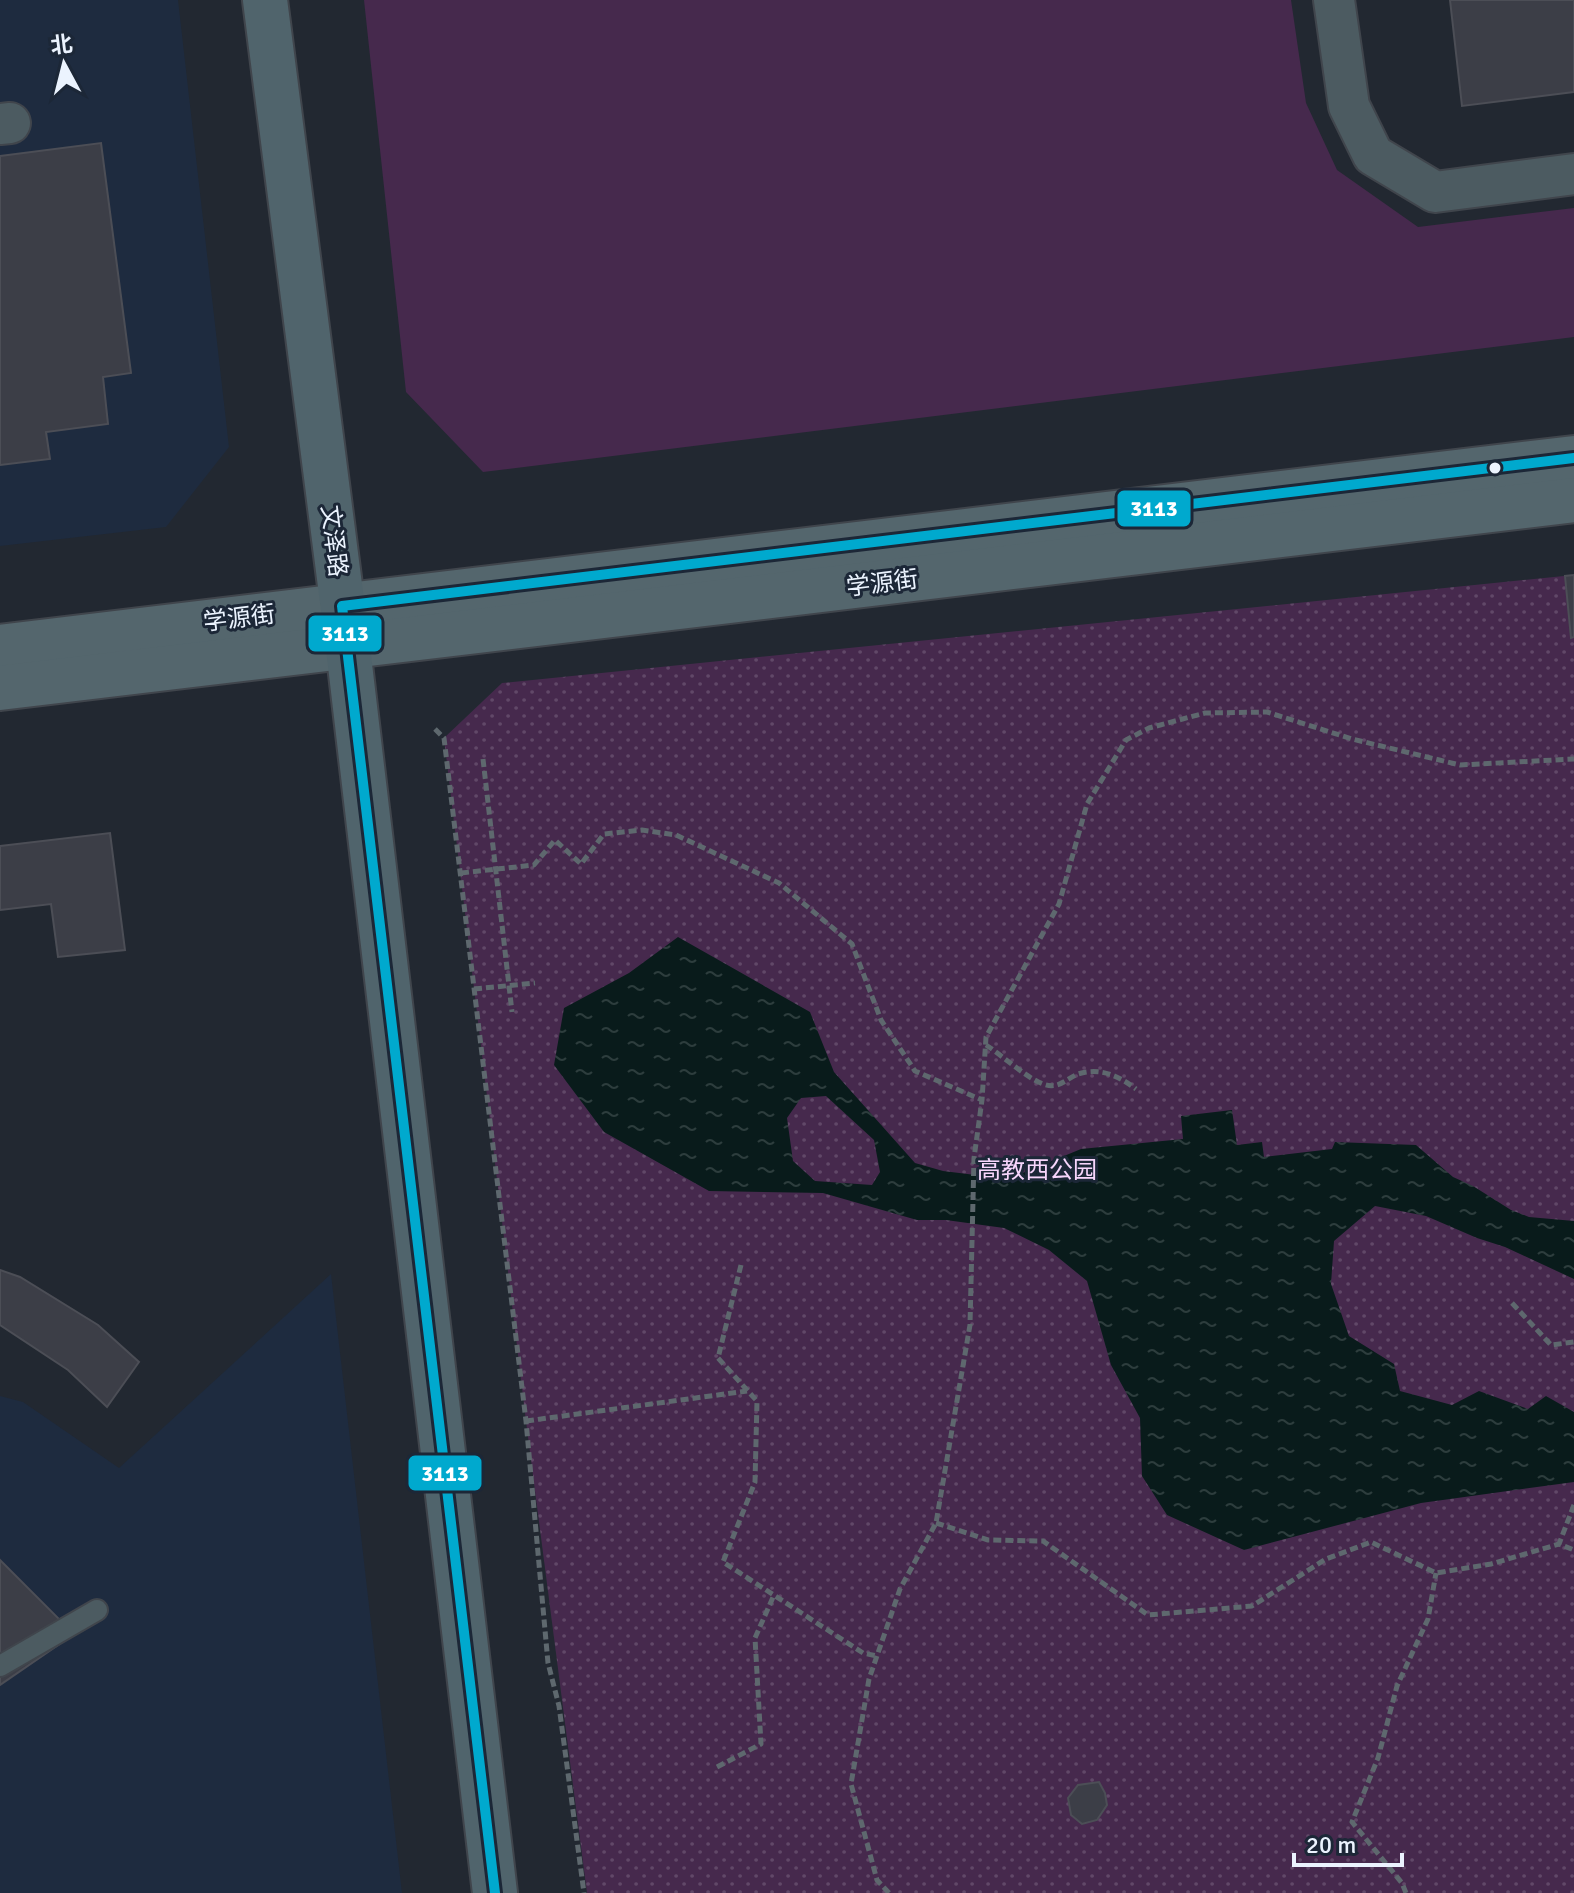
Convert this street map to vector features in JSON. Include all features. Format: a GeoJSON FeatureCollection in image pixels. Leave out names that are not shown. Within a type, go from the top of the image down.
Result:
{"type":"FeatureCollection","features":[{"type":"Feature","properties":{"kind":"main road","name":"文泽路"},"geometry":{"type":"LineString","coordinates":[[265,0],[345,627],[495,1893]]}},
{"type":"Feature","properties":{"kind":"main road","name":"学源街"},"geometry":{"type":"LineString","coordinates":[[0,688],[345,627],[1574,458]]}},
{"type":"Feature","properties":{"kind":"main road","name":"学源街"},"geometry":{"type":"LineString","coordinates":[[0,647],[345,627],[1574,500]]}},
{"type":"Feature","properties":{"kind":"street"},"geometry":{"type":"LineString","coordinates":[[1334,0],[1349,106],[1373,155],[1435,192],[1574,174]]}},
{"type":"Feature","properties":{"kind":"lane"},"geometry":{"type":"LineString","coordinates":[[0,1666],[97,1610]]}},
{"type":"Feature","properties":{"kind":"path"},"geometry":{"type":"LineString","coordinates":[[889,1893],[877,1880],[851,1784],[869,1679],[900,1589],[936,1523],[970,1325],[974,1158],[986,1037],[1059,904],[1087,804],[1126,740],[1149,728],[1205,713],[1267,712],[1352,739],[1460,765],[1574,759]]}},
{"type":"Feature","properties":{"kind":"path"},"geometry":{"type":"LineString","coordinates":[[435,729],[444,738],[526,1421],[548,1663],[559,1706],[584,1893]]}},
{"type":"Feature","properties":{"kind":"path"},"geometry":{"type":"LineString","coordinates":[[483,759],[512,1012]]}},
{"type":"Feature","properties":{"kind":"path"},"geometry":{"type":"LineString","coordinates":[[461,873],[534,865],[555,840],[581,864],[604,834],[642,830],[676,835],[779,883],[852,944],[881,1020],[915,1071],[982,1100]]}},
{"type":"Feature","properties":{"kind":"path"},"geometry":{"type":"LineString","coordinates":[[474,989],[535,983]]}},
{"type":"Feature","properties":{"kind":"path"},"geometry":{"type":"LineString","coordinates":[[985,1044],[1045,1085],[1061,1085],[1079,1074],[1102,1072],[1118,1075],[1136,1089]]}},
{"type":"Feature","properties":{"kind":"path"},"geometry":{"type":"LineString","coordinates":[[741,1265],[718,1358],[757,1401],[755,1482],[723,1562],[863,1653],[877,1656]]}},
{"type":"Feature","properties":{"kind":"path"},"geometry":{"type":"LineString","coordinates":[[1512,1303],[1551,1345],[1574,1342]]}},
{"type":"Feature","properties":{"kind":"path"},"geometry":{"type":"LineString","coordinates":[[526,1421],[747,1391]]}},
{"type":"Feature","properties":{"kind":"path"},"geometry":{"type":"LineString","coordinates":[[1559,1544],[1574,1505]]}},
{"type":"Feature","properties":{"kind":"path"},"geometry":{"type":"LineString","coordinates":[[936,1523],[988,1540],[1043,1541],[1148,1615],[1252,1606],[1326,1559],[1371,1542],[1436,1573],[1491,1564],[1559,1544],[1574,1550]]}},
{"type":"Feature","properties":{"kind":"path"},"geometry":{"type":"LineString","coordinates":[[1406,1893],[1402,1883],[1352,1822],[1378,1758],[1397,1686],[1428,1619],[1436,1573]]}},
{"type":"Feature","properties":{"kind":"path"},"geometry":{"type":"LineString","coordinates":[[717,1767],[761,1744],[755,1638],[774,1595]]}},
{"type":"Feature","properties":{"kind":"shaded area"},"geometry":{"type":"Polygon","coordinates":[[[0,0],[178,0],[229,447],[166,527],[0,546],[0,0]]]}},
{"type":"Feature","properties":{"kind":"shaded area"},"geometry":{"type":"Polygon","coordinates":[[[331,1274],[402,1893],[0,1893],[0,1396],[23,1402],[119,1468],[331,1274]]]}},
{"type":"Feature","properties":{"kind":"green space"},"geometry":{"type":"Polygon","coordinates":[[[364,0],[1291,0],[1306,103],[1337,170],[1418,227],[1574,208],[1574,337],[483,472],[406,392],[364,0]]]}},
{"type":"Feature","properties":{"kind":"green space","name":"高教西公园"},"geometry":{"type":"Polygon","coordinates":[[[1574,575],[1574,1893],[587,1893],[526,1421],[444,738],[502,683],[1574,575]]]}},
{"type":"Feature","properties":{"kind":"water"},"geometry":{"type":"Polygon","coordinates":[[[678,937],[810,1012],[834,1072],[915,1163],[943,1171],[1008,1179],[1081,1149],[1183,1139],[1181,1116],[1232,1110],[1237,1145],[1262,1142],[1264,1157],[1332,1149],[1335,1142],[1416,1145],[1453,1177],[1511,1210],[1529,1217],[1574,1221],[1574,1279],[1505,1247],[1426,1216],[1375,1206],[1334,1241],[1331,1284],[1349,1336],[1394,1364],[1400,1391],[1452,1405],[1479,1391],[1528,1409],[1546,1396],[1574,1412],[1574,1482],[1421,1503],[1244,1550],[1167,1515],[1142,1476],[1140,1418],[1111,1365],[1087,1281],[1049,1250],[1004,1228],[946,1220],[917,1220],[823,1193],[709,1191],[604,1132],[554,1065],[564,1008],[629,973],[678,937]],[[826,1096],[801,1098],[787,1118],[793,1161],[815,1181],[872,1185],[880,1172],[874,1140],[826,1096]]]}},
{"type":"Feature","properties":{"kind":"building"},"geometry":{"type":"Polygon","coordinates":[[[1450,0],[1574,0],[1574,92],[1462,106],[1450,0]]]}},
{"type":"Feature","properties":{"kind":"building"},"geometry":{"type":"Polygon","coordinates":[[[101,143],[131,373],[103,377],[108,424],[46,432],[50,459],[0,465],[0,156],[101,143]]]}},
{"type":"Feature","properties":{"kind":"building"},"geometry":{"type":"Polygon","coordinates":[[[1574,575],[1574,637],[1571,638],[1565,576],[1574,575]]]}},
{"type":"Feature","properties":{"kind":"building"},"geometry":{"type":"Polygon","coordinates":[[[110,833],[125,950],[58,957],[51,904],[0,910],[0,846],[110,833]]]}},
{"type":"Feature","properties":{"kind":"building"},"geometry":{"type":"Polygon","coordinates":[[[0,1270],[20,1277],[98,1325],[139,1362],[107,1407],[68,1370],[0,1325],[0,1270]]]}},
{"type":"Feature","properties":{"kind":"building"},"geometry":{"type":"Polygon","coordinates":[[[0,1560],[74,1634],[0,1685],[0,1560]]]}},
{"type":"Feature","properties":{"kind":"building"},"geometry":{"type":"Polygon","coordinates":[[[1099,1782],[1107,1805],[1097,1820],[1082,1824],[1071,1815],[1068,1798],[1078,1785],[1099,1782]]]}},
{"type":"Feature","properties":{"kind":"transit line","name":"3113"},"geometry":{"type":"LineString","coordinates":[[495,1893],[342,606],[1574,458]]}}]}
